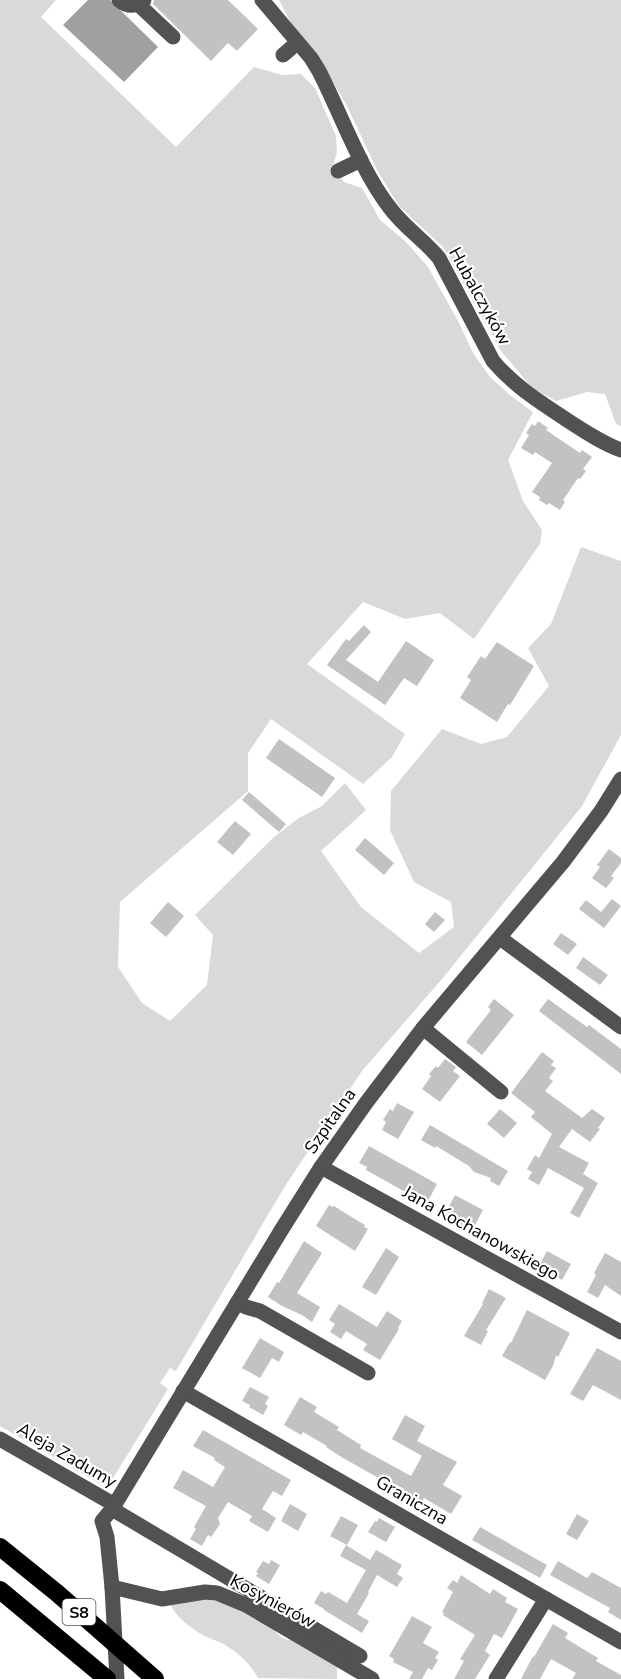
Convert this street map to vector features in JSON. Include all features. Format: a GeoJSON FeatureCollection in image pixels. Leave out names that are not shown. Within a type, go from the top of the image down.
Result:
{"type":"FeatureCollection","features":[{"type":"Feature","properties":{"kind":"highway","name":"S8"},"geometry":{"type":"LineString","coordinates":[[0,1547],[155,1679]]}},
{"type":"Feature","properties":{"kind":"highway","name":"S8"},"geometry":{"type":"LineString","coordinates":[[0,1590],[106,1679]]}},
{"type":"Feature","properties":{"kind":"street"},"geometry":{"type":"LineString","coordinates":[[119,0],[129,5],[142,2],[173,37]]}},
{"type":"Feature","properties":{"kind":"street","name":"Hubalczyków"},"geometry":{"type":"LineString","coordinates":[[262,0],[311,58],[375,187],[391,210],[429,246],[438,258],[493,361],[518,387],[590,435],[621,450]]}},
{"type":"Feature","properties":{"kind":"street"},"geometry":{"type":"LineString","coordinates":[[284,54],[292,37]]}},
{"type":"Feature","properties":{"kind":"street"},"geometry":{"type":"LineString","coordinates":[[338,171],[361,160]]}},
{"type":"Feature","properties":{"kind":"street","name":"Szpitalna"},"geometry":{"type":"LineString","coordinates":[[110,1512],[321,1167],[423,1028],[583,836],[621,779]]}},
{"type":"Feature","properties":{"kind":"street"},"geometry":{"type":"LineString","coordinates":[[500,938],[621,1027]]}},
{"type":"Feature","properties":{"kind":"street"},"geometry":{"type":"LineString","coordinates":[[423,1028],[501,1092]]}},
{"type":"Feature","properties":{"kind":"street","name":"Jana Kochanowskiego"},"geometry":{"type":"LineString","coordinates":[[321,1167],[621,1332]]}},
{"type":"Feature","properties":{"kind":"street"},"geometry":{"type":"LineString","coordinates":[[237,1303],[260,1311],[369,1372]]}},
{"type":"Feature","properties":{"kind":"street","name":"Graniczna"},"geometry":{"type":"LineString","coordinates":[[183,1391],[621,1642]]}},
{"type":"Feature","properties":{"kind":"street","name":"Aleja Zadumy"},"geometry":{"type":"LineString","coordinates":[[0,1438],[110,1512],[360,1656]]}},
{"type":"Feature","properties":{"kind":"street"},"geometry":{"type":"LineString","coordinates":[[110,1512],[107,1537],[117,1679]]}},
{"type":"Feature","properties":{"kind":"street","name":"Kosynierów"},"geometry":{"type":"LineString","coordinates":[[112,1587],[162,1599],[205,1592],[217,1593],[246,1605],[372,1679]]}},
{"type":"Feature","properties":{"kind":"street"},"geometry":{"type":"LineString","coordinates":[[496,1679],[546,1599]]}},
{"type":"Feature","properties":{"kind":"shaded area"},"geometry":{"type":"Polygon","coordinates":[[[0,0],[56,0],[41,17],[176,147],[254,67],[282,75],[301,74],[315,88],[336,136],[337,152],[333,166],[344,182],[362,188],[380,220],[406,242],[428,267],[473,353],[490,377],[533,412],[508,460],[523,501],[542,530],[540,544],[474,639],[440,613],[405,619],[363,602],[307,664],[405,734],[392,757],[363,784],[271,719],[248,753],[248,791],[120,902],[118,967],[142,1003],[170,1021],[207,985],[213,935],[195,915],[274,837],[299,818],[322,806],[345,783],[366,810],[321,851],[361,907],[419,953],[454,927],[451,902],[414,882],[390,830],[391,791],[442,729],[481,744],[507,737],[549,686],[528,648],[551,624],[581,547],[621,561],[621,735],[582,806],[442,979],[362,1071],[285,1186],[176,1371],[170,1368],[160,1383],[168,1389],[107,1488],[0,1426],[0,0]]]}},
{"type":"Feature","properties":{"kind":"shaded area"},"geometry":{"type":"Polygon","coordinates":[[[88,0],[110,0],[158,47],[124,82],[63,25],[88,0]]]}},
{"type":"Feature","properties":{"kind":"shaded area"},"geometry":{"type":"Polygon","coordinates":[[[279,0],[621,0],[621,426],[616,424],[605,394],[587,392],[556,401],[532,388],[501,351],[443,247],[399,206],[378,172],[347,106],[315,51],[293,27],[279,0]]]}},
{"type":"Feature","properties":{"kind":"shaded area"},"geometry":{"type":"Polygon","coordinates":[[[213,1598],[231,1603],[273,1628],[283,1638],[291,1640],[337,1667],[337,1679],[258,1678],[239,1655],[191,1627],[180,1618],[170,1603],[213,1598]]]}},
{"type":"Feature","properties":{"kind":"building"},"geometry":{"type":"Polygon","coordinates":[[[154,0],[228,0],[258,29],[237,51],[228,43],[211,61],[153,4],[154,0]]]}},
{"type":"Feature","properties":{"kind":"building"},"geometry":{"type":"Polygon","coordinates":[[[538,421],[548,428],[546,430],[580,453],[582,450],[592,457],[583,469],[586,471],[580,479],[578,478],[563,500],[565,502],[560,510],[539,500],[540,497],[532,492],[552,463],[535,452],[533,455],[521,448],[529,435],[526,433],[532,424],[535,426],[538,421]]]}},
{"type":"Feature","properties":{"kind":"building"},"geometry":{"type":"Polygon","coordinates":[[[364,625],[371,632],[346,660],[378,682],[406,641],[434,660],[417,686],[404,678],[385,705],[327,665],[346,639],[349,641],[364,625]]]}},
{"type":"Feature","properties":{"kind":"building"},"geometry":{"type":"Polygon","coordinates":[[[497,642],[534,666],[497,722],[460,698],[471,680],[467,677],[481,656],[485,659],[497,642]]]}},
{"type":"Feature","properties":{"kind":"building"},"geometry":{"type":"Polygon","coordinates":[[[279,739],[335,778],[322,797],[266,758],[279,739]]]}},
{"type":"Feature","properties":{"kind":"building"},"geometry":{"type":"Polygon","coordinates":[[[249,792],[286,824],[279,832],[242,800],[249,792]]]}},
{"type":"Feature","properties":{"kind":"building"},"geometry":{"type":"Polygon","coordinates":[[[235,821],[251,834],[233,855],[217,842],[235,821]]]}},
{"type":"Feature","properties":{"kind":"building"},"geometry":{"type":"Polygon","coordinates":[[[365,838],[394,863],[384,875],[355,850],[365,838]]]}},
{"type":"Feature","properties":{"kind":"building"},"geometry":{"type":"Polygon","coordinates":[[[609,849],[621,858],[621,863],[611,876],[614,878],[606,888],[592,878],[600,867],[597,865],[609,849]]]}},
{"type":"Feature","properties":{"kind":"building"},"geometry":{"type":"Polygon","coordinates":[[[612,899],[621,906],[604,928],[579,909],[586,900],[601,912],[612,899]]]}},
{"type":"Feature","properties":{"kind":"building"},"geometry":{"type":"Polygon","coordinates":[[[168,902],[184,916],[166,937],[150,923],[168,902]]]}},
{"type":"Feature","properties":{"kind":"building"},"geometry":{"type":"Polygon","coordinates":[[[435,912],[445,920],[434,932],[425,924],[435,912]]]}},
{"type":"Feature","properties":{"kind":"building"},"geometry":{"type":"Polygon","coordinates":[[[561,933],[577,944],[568,955],[553,944],[561,933]]]}},
{"type":"Feature","properties":{"kind":"building"},"geometry":{"type":"Polygon","coordinates":[[[583,957],[608,975],[600,985],[576,968],[583,957]]]}},
{"type":"Feature","properties":{"kind":"building"},"geometry":{"type":"Polygon","coordinates":[[[494,999],[514,1015],[482,1055],[466,1042],[491,1010],[488,1007],[494,999]]]}},
{"type":"Feature","properties":{"kind":"building"},"geometry":{"type":"Polygon","coordinates":[[[548,999],[621,1049],[621,1074],[539,1011],[548,999]]]}},
{"type":"Feature","properties":{"kind":"building"},"geometry":{"type":"Polygon","coordinates":[[[542,1052],[554,1061],[551,1065],[556,1068],[549,1078],[553,1081],[545,1091],[582,1118],[592,1109],[605,1118],[590,1142],[572,1129],[559,1147],[589,1163],[583,1174],[598,1183],[579,1218],[570,1213],[584,1188],[548,1168],[539,1185],[528,1179],[532,1172],[527,1169],[535,1155],[539,1158],[552,1134],[531,1117],[535,1112],[511,1093],[542,1052]]]}},
{"type":"Feature","properties":{"kind":"building"},"geometry":{"type":"Polygon","coordinates":[[[445,1059],[456,1067],[453,1071],[460,1076],[440,1102],[422,1089],[431,1076],[429,1074],[445,1059]]]}},
{"type":"Feature","properties":{"kind":"building"},"geometry":{"type":"Polygon","coordinates":[[[397,1103],[414,1112],[398,1139],[382,1130],[386,1122],[383,1120],[390,1109],[393,1111],[397,1103]]]}},
{"type":"Feature","properties":{"kind":"building"},"geometry":{"type":"Polygon","coordinates":[[[500,1109],[517,1123],[504,1138],[487,1124],[500,1109]]]}},
{"type":"Feature","properties":{"kind":"building"},"geometry":{"type":"Polygon","coordinates":[[[430,1125],[508,1171],[499,1186],[490,1181],[491,1178],[474,1172],[469,1166],[436,1146],[435,1148],[421,1140],[430,1125]]]}},
{"type":"Feature","properties":{"kind":"building"},"geometry":{"type":"Polygon","coordinates":[[[369,1146],[437,1184],[428,1201],[420,1196],[418,1199],[366,1170],[367,1167],[359,1163],[369,1146]]]}},
{"type":"Feature","properties":{"kind":"building"},"geometry":{"type":"Polygon","coordinates":[[[455,1195],[483,1210],[474,1227],[466,1223],[464,1226],[452,1220],[454,1217],[446,1212],[455,1195]]]}},
{"type":"Feature","properties":{"kind":"building"},"geometry":{"type":"Polygon","coordinates":[[[329,1205],[365,1225],[364,1227],[368,1229],[355,1251],[316,1226],[329,1205]]]}},
{"type":"Feature","properties":{"kind":"building"},"geometry":{"type":"Polygon","coordinates":[[[304,1241],[322,1253],[297,1293],[320,1307],[312,1322],[268,1297],[304,1241]]]}},
{"type":"Feature","properties":{"kind":"building"},"geometry":{"type":"Polygon","coordinates":[[[386,1248],[399,1257],[376,1295],[362,1287],[386,1248]]]}},
{"type":"Feature","properties":{"kind":"building"},"geometry":{"type":"Polygon","coordinates":[[[547,1251],[571,1264],[562,1280],[549,1272],[547,1275],[537,1269],[547,1251]]]}},
{"type":"Feature","properties":{"kind":"building"},"geometry":{"type":"Polygon","coordinates":[[[605,1253],[621,1262],[621,1296],[605,1285],[598,1298],[587,1292],[605,1253]]]}},
{"type":"Feature","properties":{"kind":"building"},"geometry":{"type":"Polygon","coordinates":[[[489,1289],[506,1298],[486,1330],[488,1331],[481,1345],[464,1336],[489,1289]]]}},
{"type":"Feature","properties":{"kind":"building"},"geometry":{"type":"Polygon","coordinates":[[[339,1304],[377,1327],[387,1311],[402,1321],[380,1360],[363,1350],[367,1344],[346,1331],[341,1339],[330,1332],[335,1324],[329,1320],[339,1304]]]}},
{"type":"Feature","properties":{"kind":"building"},"geometry":{"type":"Polygon","coordinates":[[[527,1310],[570,1333],[558,1357],[556,1355],[545,1380],[502,1356],[527,1310]]]}},
{"type":"Feature","properties":{"kind":"building"},"geometry":{"type":"Polygon","coordinates":[[[260,1338],[284,1352],[279,1362],[272,1358],[260,1378],[242,1368],[260,1338]]]}},
{"type":"Feature","properties":{"kind":"building"},"geometry":{"type":"Polygon","coordinates":[[[597,1348],[621,1361],[621,1400],[593,1385],[583,1401],[570,1394],[597,1348]]]}},
{"type":"Feature","properties":{"kind":"building"},"geometry":{"type":"Polygon","coordinates":[[[250,1387],[269,1397],[265,1404],[268,1406],[263,1415],[242,1401],[250,1387]]]}},
{"type":"Feature","properties":{"kind":"building"},"geometry":{"type":"Polygon","coordinates":[[[300,1397],[317,1407],[314,1412],[339,1427],[337,1430],[361,1445],[360,1448],[411,1476],[422,1456],[392,1439],[405,1415],[425,1426],[417,1441],[457,1462],[443,1485],[462,1496],[451,1514],[424,1498],[422,1501],[416,1497],[415,1499],[403,1492],[404,1489],[384,1478],[382,1480],[343,1458],[303,1432],[301,1435],[284,1425],[300,1397]]]}},
{"type":"Feature","properties":{"kind":"building"},"geometry":{"type":"Polygon","coordinates":[[[203,1430],[291,1480],[282,1496],[273,1491],[262,1509],[276,1518],[268,1532],[249,1521],[252,1516],[228,1502],[218,1518],[220,1524],[211,1537],[208,1535],[202,1546],[190,1539],[206,1506],[173,1488],[183,1470],[213,1487],[225,1467],[214,1460],[215,1458],[193,1446],[203,1430]]]}},
{"type":"Feature","properties":{"kind":"building"},"geometry":{"type":"Polygon","coordinates":[[[290,1504],[307,1514],[298,1531],[281,1521],[290,1504]]]}},
{"type":"Feature","properties":{"kind":"building"},"geometry":{"type":"Polygon","coordinates":[[[577,1514],[589,1521],[577,1540],[566,1534],[577,1514]]]}},
{"type":"Feature","properties":{"kind":"building"},"geometry":{"type":"Polygon","coordinates":[[[341,1516],[358,1525],[347,1545],[330,1536],[341,1516]]]}},
{"type":"Feature","properties":{"kind":"building"},"geometry":{"type":"Polygon","coordinates":[[[379,1518],[395,1527],[386,1542],[368,1532],[379,1518]]]}},
{"type":"Feature","properties":{"kind":"building"},"geometry":{"type":"Polygon","coordinates":[[[480,1527],[547,1565],[540,1578],[472,1540],[480,1527]]]}},
{"type":"Feature","properties":{"kind":"building"},"geometry":{"type":"Polygon","coordinates":[[[346,1545],[370,1560],[376,1550],[402,1565],[397,1574],[403,1578],[397,1587],[377,1575],[357,1614],[369,1621],[362,1633],[314,1603],[321,1591],[326,1594],[328,1592],[347,1603],[366,1570],[340,1556],[346,1545]]]}},
{"type":"Feature","properties":{"kind":"building"},"geometry":{"type":"Polygon","coordinates":[[[271,1560],[280,1565],[269,1584],[256,1576],[258,1573],[256,1572],[263,1561],[269,1564],[271,1560]]]}},
{"type":"Feature","properties":{"kind":"building"},"geometry":{"type":"Polygon","coordinates":[[[558,1561],[587,1578],[592,1572],[621,1588],[621,1620],[608,1612],[610,1608],[550,1575],[558,1561]]]}},
{"type":"Feature","properties":{"kind":"building"},"geometry":{"type":"Polygon","coordinates":[[[461,1575],[490,1594],[493,1589],[507,1598],[505,1602],[518,1609],[502,1638],[494,1634],[485,1651],[490,1655],[475,1679],[454,1679],[464,1661],[460,1659],[475,1635],[443,1615],[442,1612],[453,1592],[447,1588],[453,1580],[457,1583],[461,1575]]]}},
{"type":"Feature","properties":{"kind":"building"},"geometry":{"type":"Polygon","coordinates":[[[412,1616],[432,1627],[423,1643],[439,1652],[435,1658],[438,1660],[432,1670],[428,1668],[422,1679],[409,1679],[413,1672],[393,1662],[394,1659],[389,1656],[412,1616]]]}},
{"type":"Feature","properties":{"kind":"building"},"geometry":{"type":"Polygon","coordinates":[[[553,1624],[568,1633],[565,1638],[598,1658],[596,1661],[621,1675],[621,1679],[572,1679],[576,1673],[551,1659],[540,1679],[521,1679],[553,1624]]]}}]}
